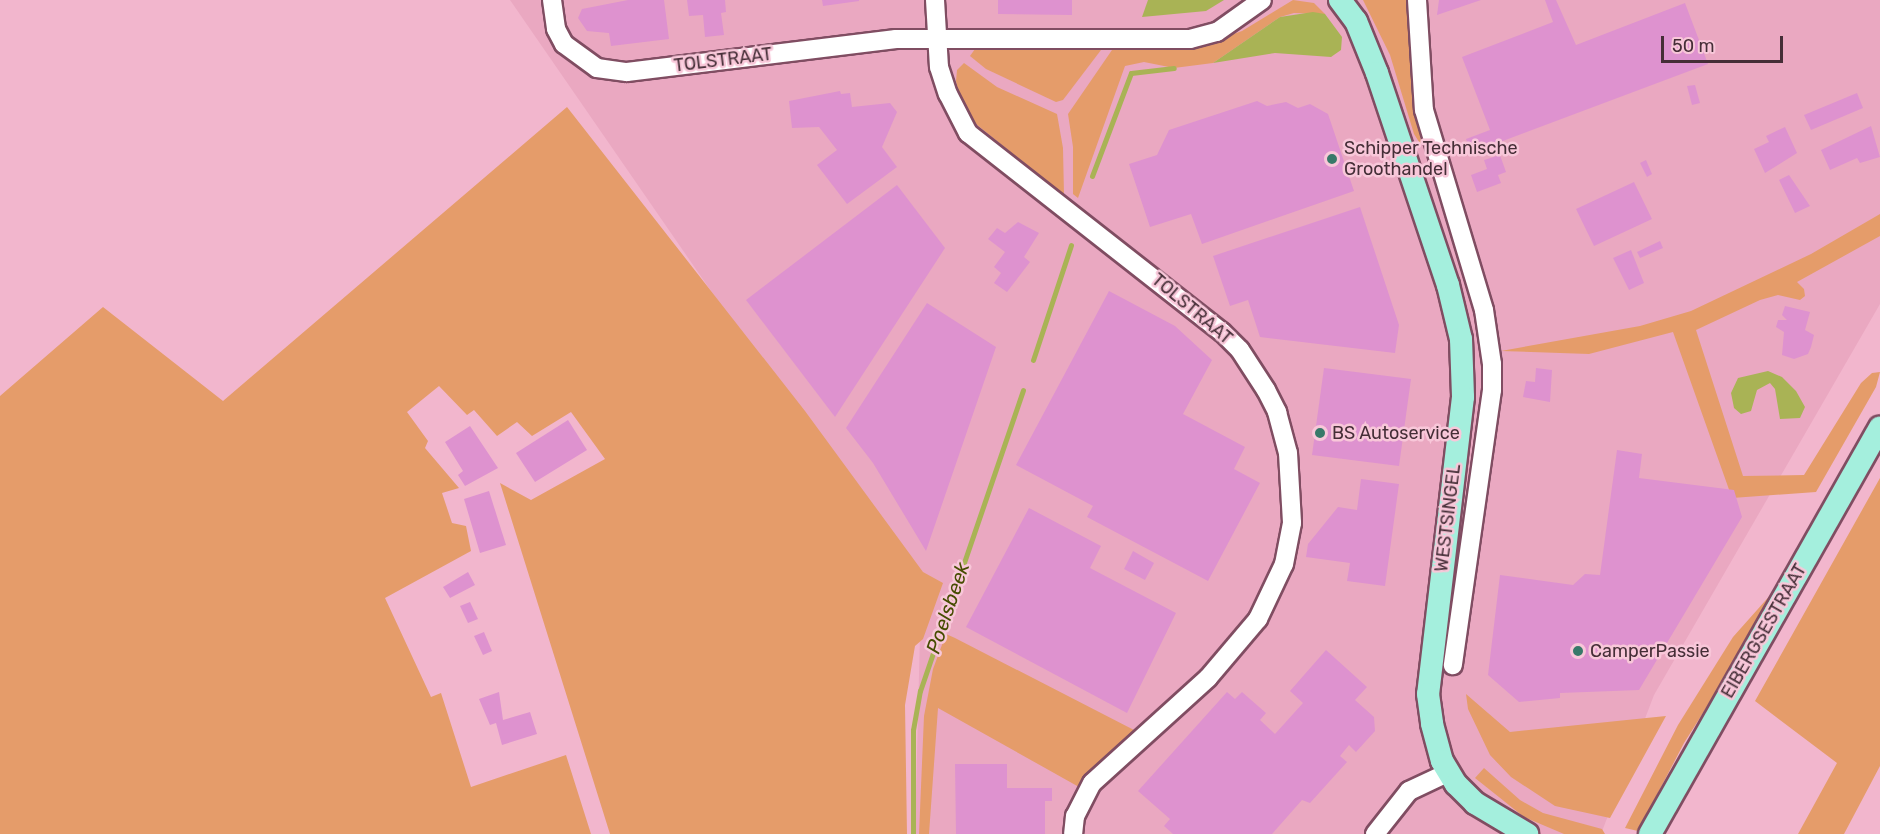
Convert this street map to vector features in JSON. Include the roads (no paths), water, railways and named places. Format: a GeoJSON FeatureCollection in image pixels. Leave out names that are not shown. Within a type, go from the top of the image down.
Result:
{"type":"FeatureCollection","features":[{"type":"Feature","properties":{"kind":"main road","name":"WESTSINGEL"},"geometry":{"type":"LineString","coordinates":[[1340,0],[1356,21],[1377,74],[1448,285],[1461,339],[1463,397],[1428,694],[1432,724],[1447,772],[1475,803],[1527,834]]}},
{"type":"Feature","properties":{"kind":"main road","name":"EIBERGSESTRAAT"},"geometry":{"type":"LineString","coordinates":[[1650,834],[1880,428]]}},
{"type":"Feature","properties":{"kind":"street","name":"TOLSTRAAT"},"geometry":{"type":"LineString","coordinates":[[552,0],[556,29],[564,44],[597,68],[627,72],[936,37],[1151,42],[1190,39],[1217,32],[1263,0]]}},
{"type":"Feature","properties":{"kind":"street","name":"TOLSTRAAT"},"geometry":{"type":"LineString","coordinates":[[935,0],[936,37],[948,94],[968,133],[1222,332],[1240,350],[1266,390],[1277,412],[1288,453],[1292,523],[1284,564],[1258,619],[1208,678],[1092,783],[1075,816],[1073,834]]}},
{"type":"Feature","properties":{"kind":"street","name":"WESTSINGEL"},"geometry":{"type":"LineString","coordinates":[[1418,0],[1424,110],[1484,310],[1492,364],[1492,390],[1453,664]]}},
{"type":"Feature","properties":{"kind":"street"},"geometry":{"type":"LineString","coordinates":[[1375,834],[1408,791],[1447,772]]}},
{"type":"Feature","properties":{"kind":"waterway","name":"Poelsbeek"},"geometry":{"type":"LineString","coordinates":[[1092,176],[1131,73],[1174,68]]}},
{"type":"Feature","properties":{"kind":"waterway","name":"Poelsbeek"},"geometry":{"type":"LineString","coordinates":[[1033,360],[1071,245]]}},
{"type":"Feature","properties":{"kind":"waterway","name":"Poelsbeek"},"geometry":{"type":"LineString","coordinates":[[913,834],[913,730],[920,691],[1023,390]]}},
{"type":"Feature","properties":{"kind":"place","name":"Schipper Technische Groothandel"},"geometry":{"type":"Point","coordinates":[1332,159]}},
{"type":"Feature","properties":{"kind":"place","name":"BS Autoservice"},"geometry":{"type":"Point","coordinates":[1320,433]}},
{"type":"Feature","properties":{"kind":"place","name":"CamperPassie"},"geometry":{"type":"Point","coordinates":[1578,651]}}]}
